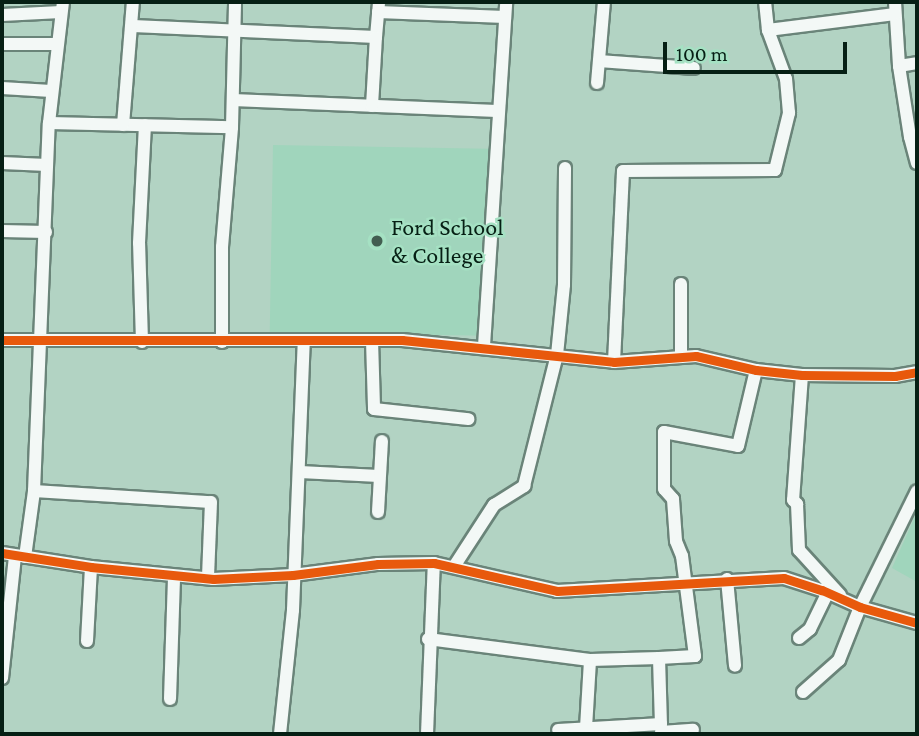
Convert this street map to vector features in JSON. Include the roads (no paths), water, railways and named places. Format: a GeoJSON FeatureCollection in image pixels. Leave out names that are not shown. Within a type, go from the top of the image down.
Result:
{"type":"FeatureCollection","features":[{"type":"Feature","properties":{"kind":"street"},"geometry":{"type":"LineString","coordinates":[[123,125],[133,2]]}},
{"type":"Feature","properties":{"kind":"street"},"geometry":{"type":"LineString","coordinates":[[222,342],[222,247],[232,127],[236,2]]}},
{"type":"Feature","properties":{"kind":"street"},"geometry":{"type":"LineString","coordinates":[[484,346],[506,2]]}},
{"type":"Feature","properties":{"kind":"street"},"geometry":{"type":"LineString","coordinates":[[597,83],[604,2]]}},
{"type":"Feature","properties":{"kind":"street"},"geometry":{"type":"LineString","coordinates":[[614,362],[623,171],[775,170],[789,113],[786,79],[768,30],[765,2]]}},
{"type":"Feature","properties":{"kind":"street"},"geometry":{"type":"LineString","coordinates":[[2,15],[62,7],[49,124],[34,491],[20,556],[2,678]]}},
{"type":"Feature","properties":{"kind":"street"},"geometry":{"type":"LineString","coordinates":[[372,106],[379,7],[505,16]]}},
{"type":"Feature","properties":{"kind":"street"},"geometry":{"type":"LineString","coordinates":[[768,30],[895,8],[899,66],[910,137],[917,163]]}},
{"type":"Feature","properties":{"kind":"street"},"geometry":{"type":"LineString","coordinates":[[133,26],[376,37]]}},
{"type":"Feature","properties":{"kind":"street"},"geometry":{"type":"LineString","coordinates":[[2,44],[57,44]]}},
{"type":"Feature","properties":{"kind":"street"},"geometry":{"type":"LineString","coordinates":[[598,61],[694,68]]}},
{"type":"Feature","properties":{"kind":"street"},"geometry":{"type":"LineString","coordinates":[[899,66],[917,63]]}},
{"type":"Feature","properties":{"kind":"street"},"geometry":{"type":"LineString","coordinates":[[2,88],[51,91]]}},
{"type":"Feature","properties":{"kind":"street"},"geometry":{"type":"LineString","coordinates":[[233,100],[497,111]]}},
{"type":"Feature","properties":{"kind":"street"},"geometry":{"type":"LineString","coordinates":[[49,124],[232,127]]}},
{"type":"Feature","properties":{"kind":"street"},"geometry":{"type":"LineString","coordinates":[[142,342],[139,243],[145,125]]}},
{"type":"Feature","properties":{"kind":"street"},"geometry":{"type":"LineString","coordinates":[[2,163],[47,165]]}},
{"type":"Feature","properties":{"kind":"street"},"geometry":{"type":"LineString","coordinates":[[455,565],[495,505],[524,486],[557,355],[564,285],[565,168]]}},
{"type":"Feature","properties":{"kind":"street"},"geometry":{"type":"LineString","coordinates":[[2,231],[46,232]]}},
{"type":"Feature","properties":{"kind":"street"},"geometry":{"type":"LineString","coordinates":[[681,284],[681,357]]}},
{"type":"Feature","properties":{"kind":"street"},"geometry":{"type":"LineString","coordinates":[[2,340],[372,340],[484,346],[614,362],[696,356],[756,370],[802,375],[895,376],[917,372]]}},
{"type":"Feature","properties":{"kind":"street"},"geometry":{"type":"LineString","coordinates":[[280,734],[292,626],[304,340]]}},
{"type":"Feature","properties":{"kind":"street"},"geometry":{"type":"LineString","coordinates":[[372,340],[374,409],[468,419]]}},
{"type":"Feature","properties":{"kind":"street"},"geometry":{"type":"LineString","coordinates":[[428,639],[590,660],[695,656],[682,556],[676,541],[673,499],[664,489],[664,432],[738,446],[756,370]]}},
{"type":"Feature","properties":{"kind":"street"},"geometry":{"type":"LineString","coordinates":[[802,375],[793,500],[797,504],[799,550],[843,599]]}},
{"type":"Feature","properties":{"kind":"street"},"geometry":{"type":"LineString","coordinates":[[378,512],[382,441]]}},
{"type":"Feature","properties":{"kind":"street"},"geometry":{"type":"LineString","coordinates":[[300,472],[379,476]]}},
{"type":"Feature","properties":{"kind":"street"},"geometry":{"type":"LineString","coordinates":[[34,491],[211,502],[208,578]]}},
{"type":"Feature","properties":{"kind":"street"},"geometry":{"type":"LineString","coordinates":[[803,692],[839,660],[860,607],[917,491]]}},
{"type":"Feature","properties":{"kind":"street"},"geometry":{"type":"LineString","coordinates":[[2,553],[91,567],[208,578],[293,575],[378,564],[434,563],[455,565],[496,579],[557,590],[686,584],[727,579],[783,579],[828,592],[860,607],[917,623]]}},
{"type":"Feature","properties":{"kind":"street"},"geometry":{"type":"LineString","coordinates":[[427,734],[428,639],[434,563]]}},
{"type":"Feature","properties":{"kind":"street"},"geometry":{"type":"LineString","coordinates":[[87,641],[91,567]]}},
{"type":"Feature","properties":{"kind":"street"},"geometry":{"type":"LineString","coordinates":[[170,699],[173,576]]}},
{"type":"Feature","properties":{"kind":"street"},"geometry":{"type":"LineString","coordinates":[[727,579],[735,666]]}},
{"type":"Feature","properties":{"kind":"street"},"geometry":{"type":"LineString","coordinates":[[799,638],[810,629],[828,592]]}},
{"type":"Feature","properties":{"kind":"street"},"geometry":{"type":"LineString","coordinates":[[659,658],[661,730]]}},
{"type":"Feature","properties":{"kind":"street"},"geometry":{"type":"LineString","coordinates":[[586,728],[590,660]]}},
{"type":"Feature","properties":{"kind":"street"},"geometry":{"type":"LineString","coordinates":[[558,730],[693,730]]}},
{"type":"Feature","properties":{"kind":"place","name":"Ford School & College"},"geometry":{"type":"Point","coordinates":[377,241]}}]}
